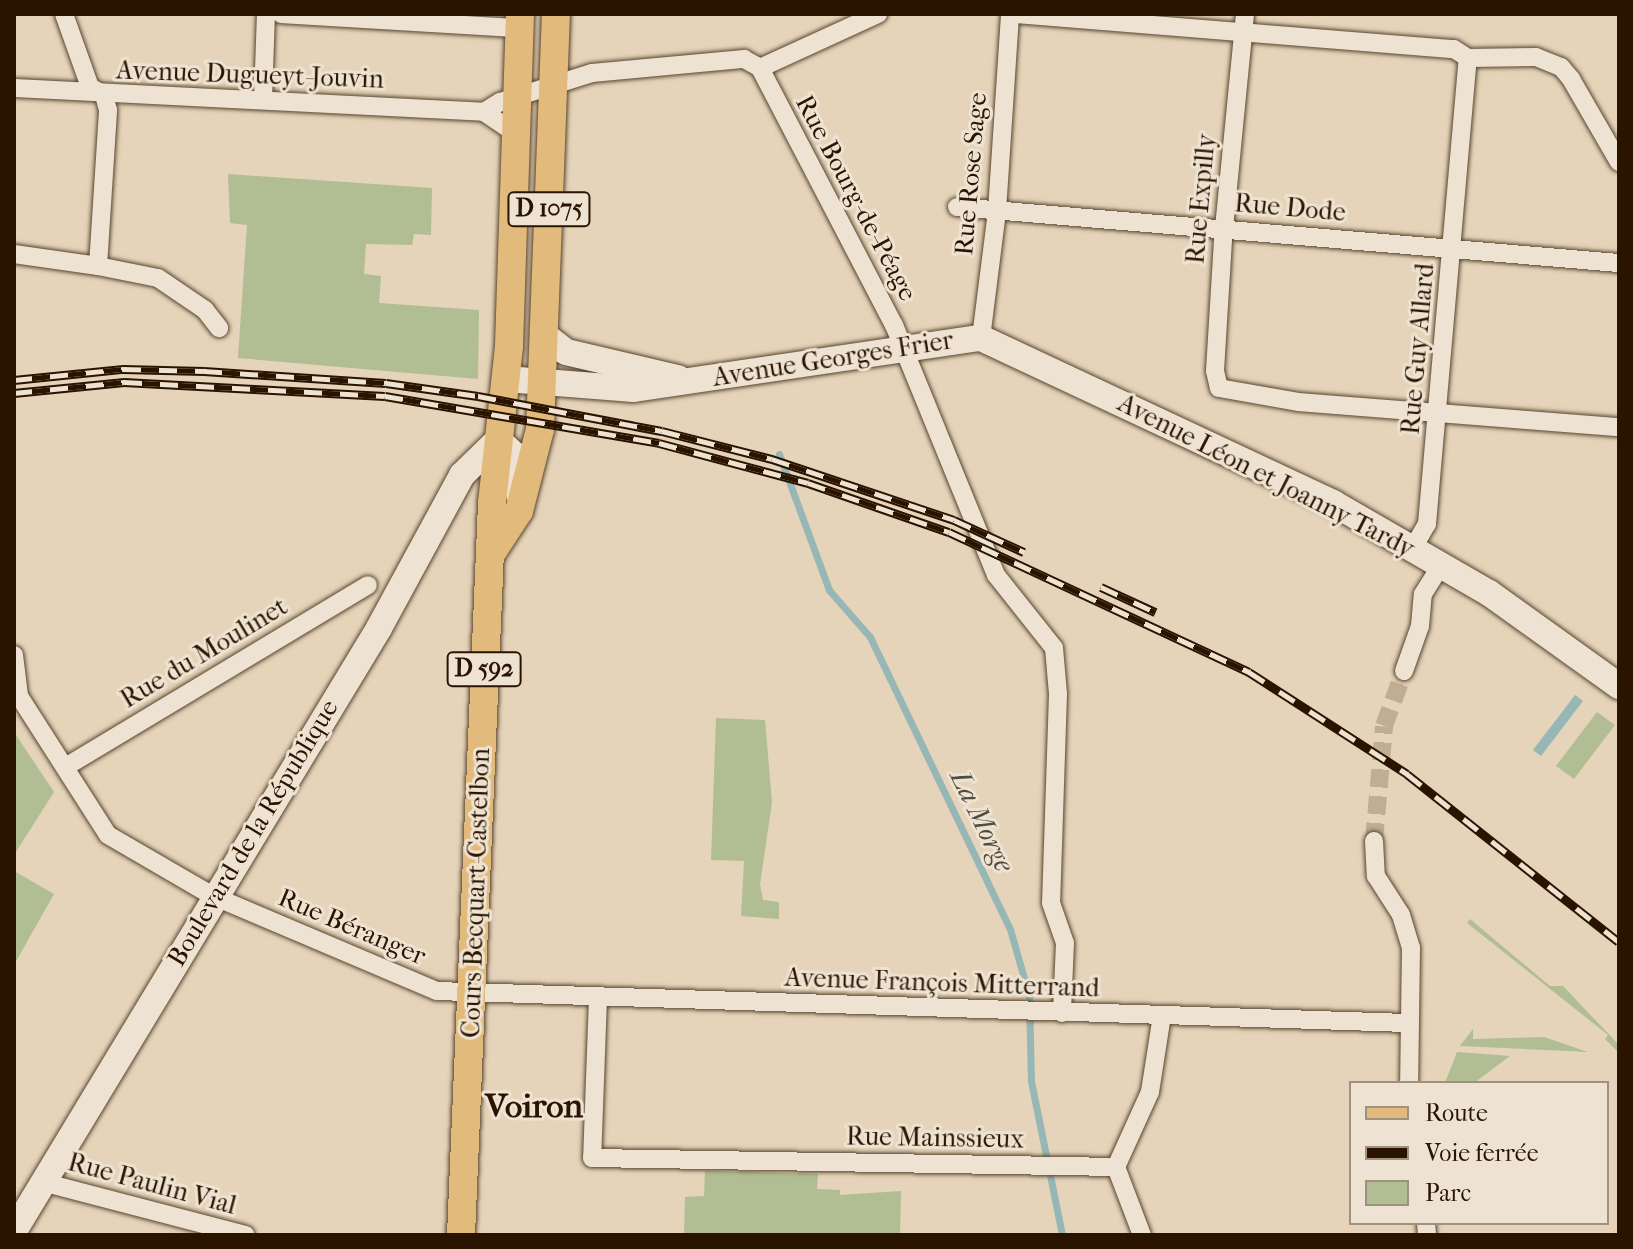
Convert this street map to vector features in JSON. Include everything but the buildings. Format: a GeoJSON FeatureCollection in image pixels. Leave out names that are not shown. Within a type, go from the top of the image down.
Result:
{"type":"FeatureCollection","features":[{"type":"Feature","properties":{"kind":"main road","name":"D 1075"},"geometry":{"type":"LineString","coordinates":[[542,382],[556,84],[556,14]]}},
{"type":"Feature","properties":{"kind":"main road"},"geometry":{"type":"LineString","coordinates":[[526,19],[556,84]]}},
{"type":"Feature","properties":{"kind":"main road","name":"Cours Becquart-Castelbon"},"geometry":{"type":"LineString","coordinates":[[461,1235],[498,440],[506,379],[516,98],[526,19]]}},
{"type":"Feature","properties":{"kind":"main road"},"geometry":{"type":"LineString","coordinates":[[493,551],[519,511],[540,429],[542,382]]}},
{"type":"Feature","properties":{"kind":"street"},"geometry":{"type":"LineString","coordinates":[[64,14],[90,87],[104,95],[108,110],[98,266]]}},
{"type":"Feature","properties":{"kind":"street"},"geometry":{"type":"LineString","coordinates":[[263,99],[266,14]]}},
{"type":"Feature","properties":{"kind":"street"},"geometry":{"type":"LineString","coordinates":[[281,14],[526,19]]}},
{"type":"Feature","properties":{"kind":"street"},"geometry":{"type":"LineString","coordinates":[[760,68],[878,14]]}},
{"type":"Feature","properties":{"kind":"street","name":"Rue Rose Sage"},"geometry":{"type":"LineString","coordinates":[[981,338],[997,211],[1010,14]]}},
{"type":"Feature","properties":{"kind":"street"},"geometry":{"type":"LineString","coordinates":[[1016,14],[1244,23],[1454,49],[1467,57],[1520,54],[1561,67],[1619,162]]}},
{"type":"Feature","properties":{"kind":"street","name":"Rue Expilly"},"geometry":{"type":"LineString","coordinates":[[1244,23],[1224,229],[1215,371],[1219,388],[1298,402],[1439,413]]}},
{"type":"Feature","properties":{"kind":"street","name":"Rue Guy Allard"},"geometry":{"type":"LineString","coordinates":[[1413,548],[1427,524],[1462,151],[1467,57]]}},
{"type":"Feature","properties":{"kind":"street","name":"Avenue Dugueyt-Jouvin"},"geometry":{"type":"LineString","coordinates":[[14,88],[104,95],[263,99],[484,112],[556,84],[610,70],[744,59],[760,68]]}},
{"type":"Feature","properties":{"kind":"street","name":"Rue Bourg-de-Péage"},"geometry":{"type":"LineString","coordinates":[[760,68],[902,349],[996,575],[1054,648],[1058,694],[1050,879],[1051,903],[1065,943],[1062,1013]]}},
{"type":"Feature","properties":{"kind":"street"},"geometry":{"type":"LineString","coordinates":[[484,112],[515,133]]}},
{"type":"Feature","properties":{"kind":"street","name":"Rue Dode"},"geometry":{"type":"LineString","coordinates":[[957,207],[1619,263]]}},
{"type":"Feature","properties":{"kind":"street"},"geometry":{"type":"LineString","coordinates":[[14,254],[158,278],[205,310],[219,328]]}},
{"type":"Feature","properties":{"kind":"street","name":"Avenue Georges Frier"},"geometry":{"type":"LineString","coordinates":[[543,334],[566,352],[686,380]]}},
{"type":"Feature","properties":{"kind":"street","name":"Avenue Georges Frier"},"geometry":{"type":"LineString","coordinates":[[506,379],[634,389],[981,338]]}},
{"type":"Feature","properties":{"kind":"street","name":"Avenue Léon et Joanny Tardy"},"geometry":{"type":"LineString","coordinates":[[981,338],[1229,452],[1413,548],[1617,680]]}},
{"type":"Feature","properties":{"kind":"street"},"geometry":{"type":"LineString","coordinates":[[1439,413],[1619,427]]}},
{"type":"Feature","properties":{"kind":"street"},"geometry":{"type":"LineString","coordinates":[[498,440],[517,457],[519,511]]}},
{"type":"Feature","properties":{"kind":"street","name":"Boulevard de la République"},"geometry":{"type":"LineString","coordinates":[[14,1231],[46,1183],[213,896],[379,628],[462,475],[498,440]]}},
{"type":"Feature","properties":{"kind":"street"},"geometry":{"type":"LineString","coordinates":[[1404,671],[1420,626],[1423,594],[1441,565]]}},
{"type":"Feature","properties":{"kind":"street","name":"Rue du Moulinet"},"geometry":{"type":"LineString","coordinates":[[67,766],[368,585]]}},
{"type":"Feature","properties":{"kind":"street","name":"Rue Béranger"},"geometry":{"type":"LineString","coordinates":[[14,655],[19,696],[67,766],[108,835],[213,896],[437,991],[474,996]]}},
{"type":"Feature","properties":{"kind":"street"},"geometry":{"type":"LineString","coordinates":[[1374,841],[1374,868],[1384,892],[1408,931],[1409,1081]]}},
{"type":"Feature","properties":{"kind":"street","name":"Avenue François Mitterrand"},"geometry":{"type":"LineString","coordinates":[[474,996],[1409,1023]]}},
{"type":"Feature","properties":{"kind":"street","name":"Rue Mainssieux"},"geometry":{"type":"LineString","coordinates":[[598,998],[592,1158],[1116,1167]]}},
{"type":"Feature","properties":{"kind":"street"},"geometry":{"type":"LineString","coordinates":[[1142,1235],[1116,1167],[1150,1092],[1162,1015]]}},
{"type":"Feature","properties":{"kind":"street","name":"Rue Paulin Vial"},"geometry":{"type":"LineString","coordinates":[[46,1183],[245,1235]]}},
{"type":"Feature","properties":{"kind":"green space"},"geometry":{"type":"Polygon","coordinates":[[[228,174],[432,188],[431,235],[414,234],[412,245],[366,244],[364,274],[381,276],[379,303],[479,310],[478,379],[238,358],[247,225],[230,223],[228,174]]]}},
{"type":"Feature","properties":{"kind":"green space"},"geometry":{"type":"Polygon","coordinates":[[[1597,712],[1615,725],[1574,779],[1556,766],[1597,712]]]}},
{"type":"Feature","properties":{"kind":"green space"},"geometry":{"type":"Polygon","coordinates":[[[716,718],[765,720],[772,802],[760,885],[763,900],[779,902],[779,919],[741,916],[744,861],[711,860],[716,718]]]}},
{"type":"Feature","properties":{"kind":"green space"},"geometry":{"type":"Polygon","coordinates":[[[14,732],[54,792],[14,855],[14,732]]]}},
{"type":"Feature","properties":{"kind":"green space"},"geometry":{"type":"Polygon","coordinates":[[[14,871],[54,894],[14,965],[14,871]]]}},
{"type":"Feature","properties":{"kind":"green space"},"geometry":{"type":"Polygon","coordinates":[[[1470,919],[1550,986],[1563,986],[1619,1045],[1619,1053],[1605,1039],[1608,1035],[1467,923],[1470,919]]]}},
{"type":"Feature","properties":{"kind":"green space"},"geometry":{"type":"Polygon","coordinates":[[[1473,1029],[1473,1039],[1544,1037],[1588,1052],[1460,1046],[1473,1029]]]}},
{"type":"Feature","properties":{"kind":"green space"},"geometry":{"type":"Polygon","coordinates":[[[1457,1052],[1510,1056],[1477,1081],[1446,1081],[1457,1052]]]}},
{"type":"Feature","properties":{"kind":"green space"},"geometry":{"type":"Polygon","coordinates":[[[705,1171],[818,1174],[817,1189],[840,1190],[840,1195],[901,1191],[900,1235],[684,1235],[685,1197],[704,1196],[705,1171]]]}},
{"type":"Feature","properties":{"kind":"water"},"geometry":{"type":"Polygon","coordinates":[[[1575,695],[1583,701],[1541,756],[1533,750],[1575,695]]]}},
{"type":"Feature","properties":{"kind":"waterway","name":"La Morge"},"geometry":{"type":"LineString","coordinates":[[779,454],[829,590],[870,637],[1010,929],[1029,996],[1031,1081],[1062,1235]]}},
{"type":"Feature","properties":{"kind":"tunnel"},"geometry":{"type":"LineString","coordinates":[[1374,841],[1384,726],[1404,671]]}},
{"type":"Feature","properties":{"kind":"railway"},"geometry":{"type":"LineString","coordinates":[[14,380],[123,369],[204,371],[386,383],[478,396],[662,431],[772,459],[954,520],[1024,552]]}},
{"type":"Feature","properties":{"kind":"railway"},"geometry":{"type":"LineString","coordinates":[[14,393],[124,382],[385,396],[659,443],[808,483],[949,532],[1249,672],[1407,774],[1619,942]]}},
{"type":"Feature","properties":{"kind":"railway"},"geometry":{"type":"LineString","coordinates":[[1101,587],[1155,612]]}},
{"type":"Feature","properties":{"kind":"district","name":"Voiron"},"geometry":{"type":"Point","coordinates":[534,1107]}}]}
